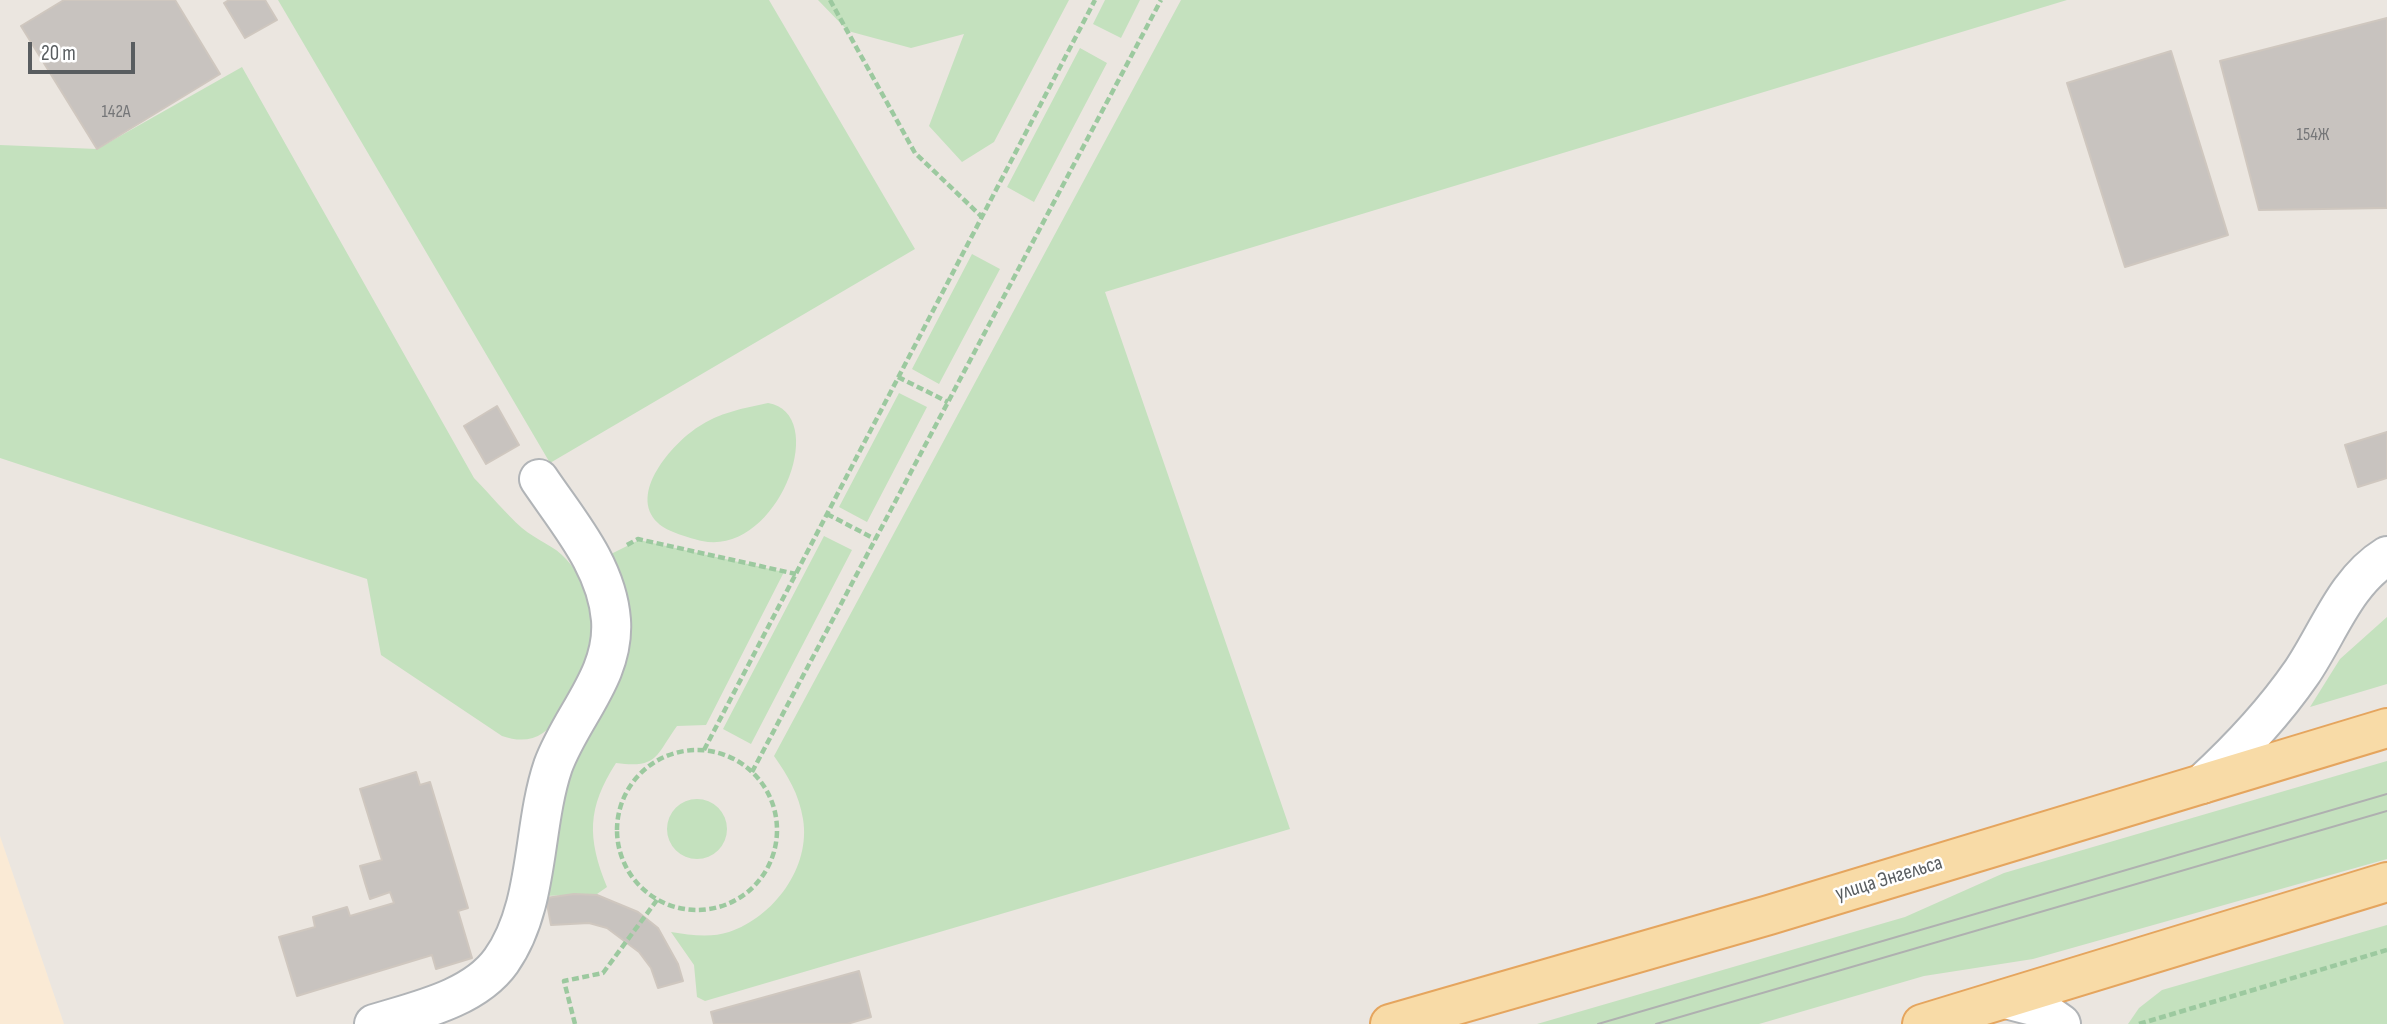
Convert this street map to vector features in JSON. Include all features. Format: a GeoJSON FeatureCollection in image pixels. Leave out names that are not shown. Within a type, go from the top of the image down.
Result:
{"type":"FeatureCollection","features":[{"type":"Feature","properties":{"kind":"main road","name":"улица Энгельса"},"geometry":{"type":"LineString","coordinates":[[1390,1024],[1769,915],[2387,728]]}},
{"type":"Feature","properties":{"kind":"main road"},"geometry":{"type":"LineString","coordinates":[[1922,1024],[2387,882]]}},
{"type":"Feature","properties":{"kind":"main road"},"geometry":{"type":"LineString","coordinates":[[1433,1024],[1493,994]]}},
{"type":"Feature","properties":{"kind":"lane"},"geometry":{"type":"LineString","coordinates":[[374,1024],[454,997],[481,981],[501,961],[520,922],[543,801],[554,765],[605,666],[611,641],[606,592],[595,562],[539,479]]}},
{"type":"Feature","properties":{"kind":"lane"},"geometry":{"type":"LineString","coordinates":[[2202,784],[2243,747],[2275,708],[2332,624],[2356,581],[2387,556]]}},
{"type":"Feature","properties":{"kind":"lane"},"geometry":{"type":"LineString","coordinates":[[2332,624],[2365,593],[2387,577]]}},
{"type":"Feature","properties":{"kind":"lane"},"geometry":{"type":"LineString","coordinates":[[2006,999],[2037,1007],[2061,1024]]}},
{"type":"Feature","properties":{"kind":"path"},"geometry":{"type":"LineString","coordinates":[[830,0],[915,153],[982,217]]}},
{"type":"Feature","properties":{"kind":"path"},"geometry":{"type":"LineString","coordinates":[[704,750],[1095,0]]}},
{"type":"Feature","properties":{"kind":"path"},"geometry":{"type":"LineString","coordinates":[[752,772],[1161,0]]}},
{"type":"Feature","properties":{"kind":"path"},"geometry":{"type":"LineString","coordinates":[[898,377],[948,402]]}},
{"type":"Feature","properties":{"kind":"path"},"geometry":{"type":"LineString","coordinates":[[827,514],[875,539]]}},
{"type":"Feature","properties":{"kind":"path"},"geometry":{"type":"LineString","coordinates":[[617,551],[638,539],[796,574]]}},
{"type":"Feature","properties":{"kind":"path"},"geometry":{"type":"LineString","coordinates":[[690,749],[704,750],[738,760],[752,772],[771,797],[778,821],[776,846],[767,870],[752,889],[731,903],[706,910],[681,909],[657,900],[637,884],[623,862],[617,838],[618,812],[628,788],[644,769],[666,755],[690,749]]}},
{"type":"Feature","properties":{"kind":"path"},"geometry":{"type":"LineString","coordinates":[[575,1024],[564,981],[603,973],[657,900]]}},
{"type":"Feature","properties":{"kind":"path"},"geometry":{"type":"LineString","coordinates":[[2139,1024],[2387,950]]}},
{"type":"Feature","properties":{"kind":"shaded area"},"geometry":{"type":"Polygon","coordinates":[[[0,836],[64,1024],[0,1024],[0,836]]]}},
{"type":"Feature","properties":{"kind":"green space"},"geometry":{"type":"Polygon","coordinates":[[[278,0],[769,0],[915,249],[550,463],[278,0]]]}},
{"type":"Feature","properties":{"kind":"green space"},"geometry":{"type":"Polygon","coordinates":[[[818,0],[1069,0],[994,142],[962,162],[929,126],[964,34],[911,48],[848,31],[818,0]]]}},
{"type":"Feature","properties":{"kind":"green space"},"geometry":{"type":"Polygon","coordinates":[[[1105,0],[1140,0],[1121,38],[1093,24],[1105,0]]]}},
{"type":"Feature","properties":{"kind":"green space"},"geometry":{"type":"Polygon","coordinates":[[[1181,0],[2067,0],[1105,292],[1290,829],[705,1001],[697,997],[694,965],[671,932],[715,935],[745,925],[761,915],[774,902],[795,872],[804,837],[803,819],[799,801],[774,756],[1181,0]]]}},
{"type":"Feature","properties":{"kind":"green space"},"geometry":{"type":"Polygon","coordinates":[[[1080,48],[1107,63],[1034,202],[1007,187],[1080,48]]]}},
{"type":"Feature","properties":{"kind":"green space"},"geometry":{"type":"Polygon","coordinates":[[[242,67],[474,478],[522,528],[566,559],[582,580],[592,600],[597,619],[591,656],[555,722],[535,737],[520,740],[502,736],[381,655],[367,579],[0,458],[0,145],[97,149],[242,67]]]}},
{"type":"Feature","properties":{"kind":"green space"},"geometry":{"type":"Polygon","coordinates":[[[972,254],[1000,269],[939,384],[912,369],[972,254]]]}},
{"type":"Feature","properties":{"kind":"green space"},"geometry":{"type":"Polygon","coordinates":[[[899,393],[927,407],[867,522],[839,507],[899,393]]]}},
{"type":"Feature","properties":{"kind":"green space"},"geometry":{"type":"Polygon","coordinates":[[[768,403],[787,413],[795,431],[795,456],[787,482],[773,507],[753,528],[729,540],[702,541],[673,532],[658,523],[650,511],[650,484],[666,457],[677,445],[698,427],[714,418],[768,403]]]}},
{"type":"Feature","properties":{"kind":"green space"},"geometry":{"type":"Polygon","coordinates":[[[824,536],[852,550],[751,744],[723,729],[824,536]]]}},
{"type":"Feature","properties":{"kind":"green space"},"geometry":{"type":"Polygon","coordinates":[[[639,540],[784,572],[706,725],[677,726],[654,758],[640,764],[616,763],[606,779],[595,809],[593,838],[607,887],[597,894],[545,896],[543,801],[597,683],[595,562],[639,540]]]}},
{"type":"Feature","properties":{"kind":"green space"},"geometry":{"type":"Polygon","coordinates":[[[2387,617],[2387,684],[2310,707],[2340,659],[2387,617]]]}},
{"type":"Feature","properties":{"kind":"green space"},"geometry":{"type":"Polygon","coordinates":[[[2387,761],[2387,859],[2033,959],[1924,976],[1759,1024],[1537,1024],[1905,917],[2004,873],[2387,761]]]}},
{"type":"Feature","properties":{"kind":"green space"},"geometry":{"type":"Polygon","coordinates":[[[697,799],[714,804],[722,812],[727,829],[722,846],[714,854],[697,859],[680,854],[672,846],[667,829],[672,812],[680,804],[697,799]]]}},
{"type":"Feature","properties":{"kind":"green space"},"geometry":{"type":"Polygon","coordinates":[[[2387,925],[2387,1024],[2128,1024],[2139,1008],[2162,990],[2387,925]]]}},
{"type":"Feature","properties":{"kind":"building"},"geometry":{"type":"Polygon","coordinates":[[[64,0],[175,0],[220,74],[97,149],[21,26],[64,0]]]}},
{"type":"Feature","properties":{"kind":"building"},"geometry":{"type":"Polygon","coordinates":[[[229,0],[265,0],[277,20],[245,38],[224,3],[229,0]]]}},
{"type":"Feature","properties":{"kind":"building"},"geometry":{"type":"Polygon","coordinates":[[[2387,18],[2387,208],[2259,210],[2220,61],[2387,18]]]}},
{"type":"Feature","properties":{"kind":"building"},"geometry":{"type":"Polygon","coordinates":[[[2171,51],[2228,235],[2125,267],[2067,83],[2171,51]]]}},
{"type":"Feature","properties":{"kind":"building"},"geometry":{"type":"Polygon","coordinates":[[[497,406],[519,445],[486,464],[464,426],[497,406]]]}},
{"type":"Feature","properties":{"kind":"building"},"geometry":{"type":"Polygon","coordinates":[[[2387,432],[2387,478],[2358,487],[2345,445],[2387,432]]]}},
{"type":"Feature","properties":{"kind":"building"},"geometry":{"type":"Polygon","coordinates":[[[416,772],[420,785],[430,782],[468,908],[458,911],[472,958],[436,969],[432,955],[297,996],[279,937],[315,927],[313,917],[347,907],[350,916],[394,903],[390,892],[370,899],[365,883],[360,866],[382,860],[360,789],[416,772]]]}},
{"type":"Feature","properties":{"kind":"building"},"geometry":{"type":"Polygon","coordinates":[[[574,894],[597,895],[638,912],[658,928],[678,964],[683,981],[658,988],[651,968],[639,952],[607,928],[589,923],[551,925],[546,898],[574,894]]]}},
{"type":"Feature","properties":{"kind":"building"},"geometry":{"type":"Polygon","coordinates":[[[859,971],[871,1017],[847,1024],[714,1024],[711,1012],[859,971]]]}},
{"type":"Feature","properties":{"kind":"tram line"},"geometry":{"type":"LineString","coordinates":[[1598,1024],[2387,794]]}},
{"type":"Feature","properties":{"kind":"tram line"},"geometry":{"type":"LineString","coordinates":[[1656,1024],[2387,811]]}}]}
